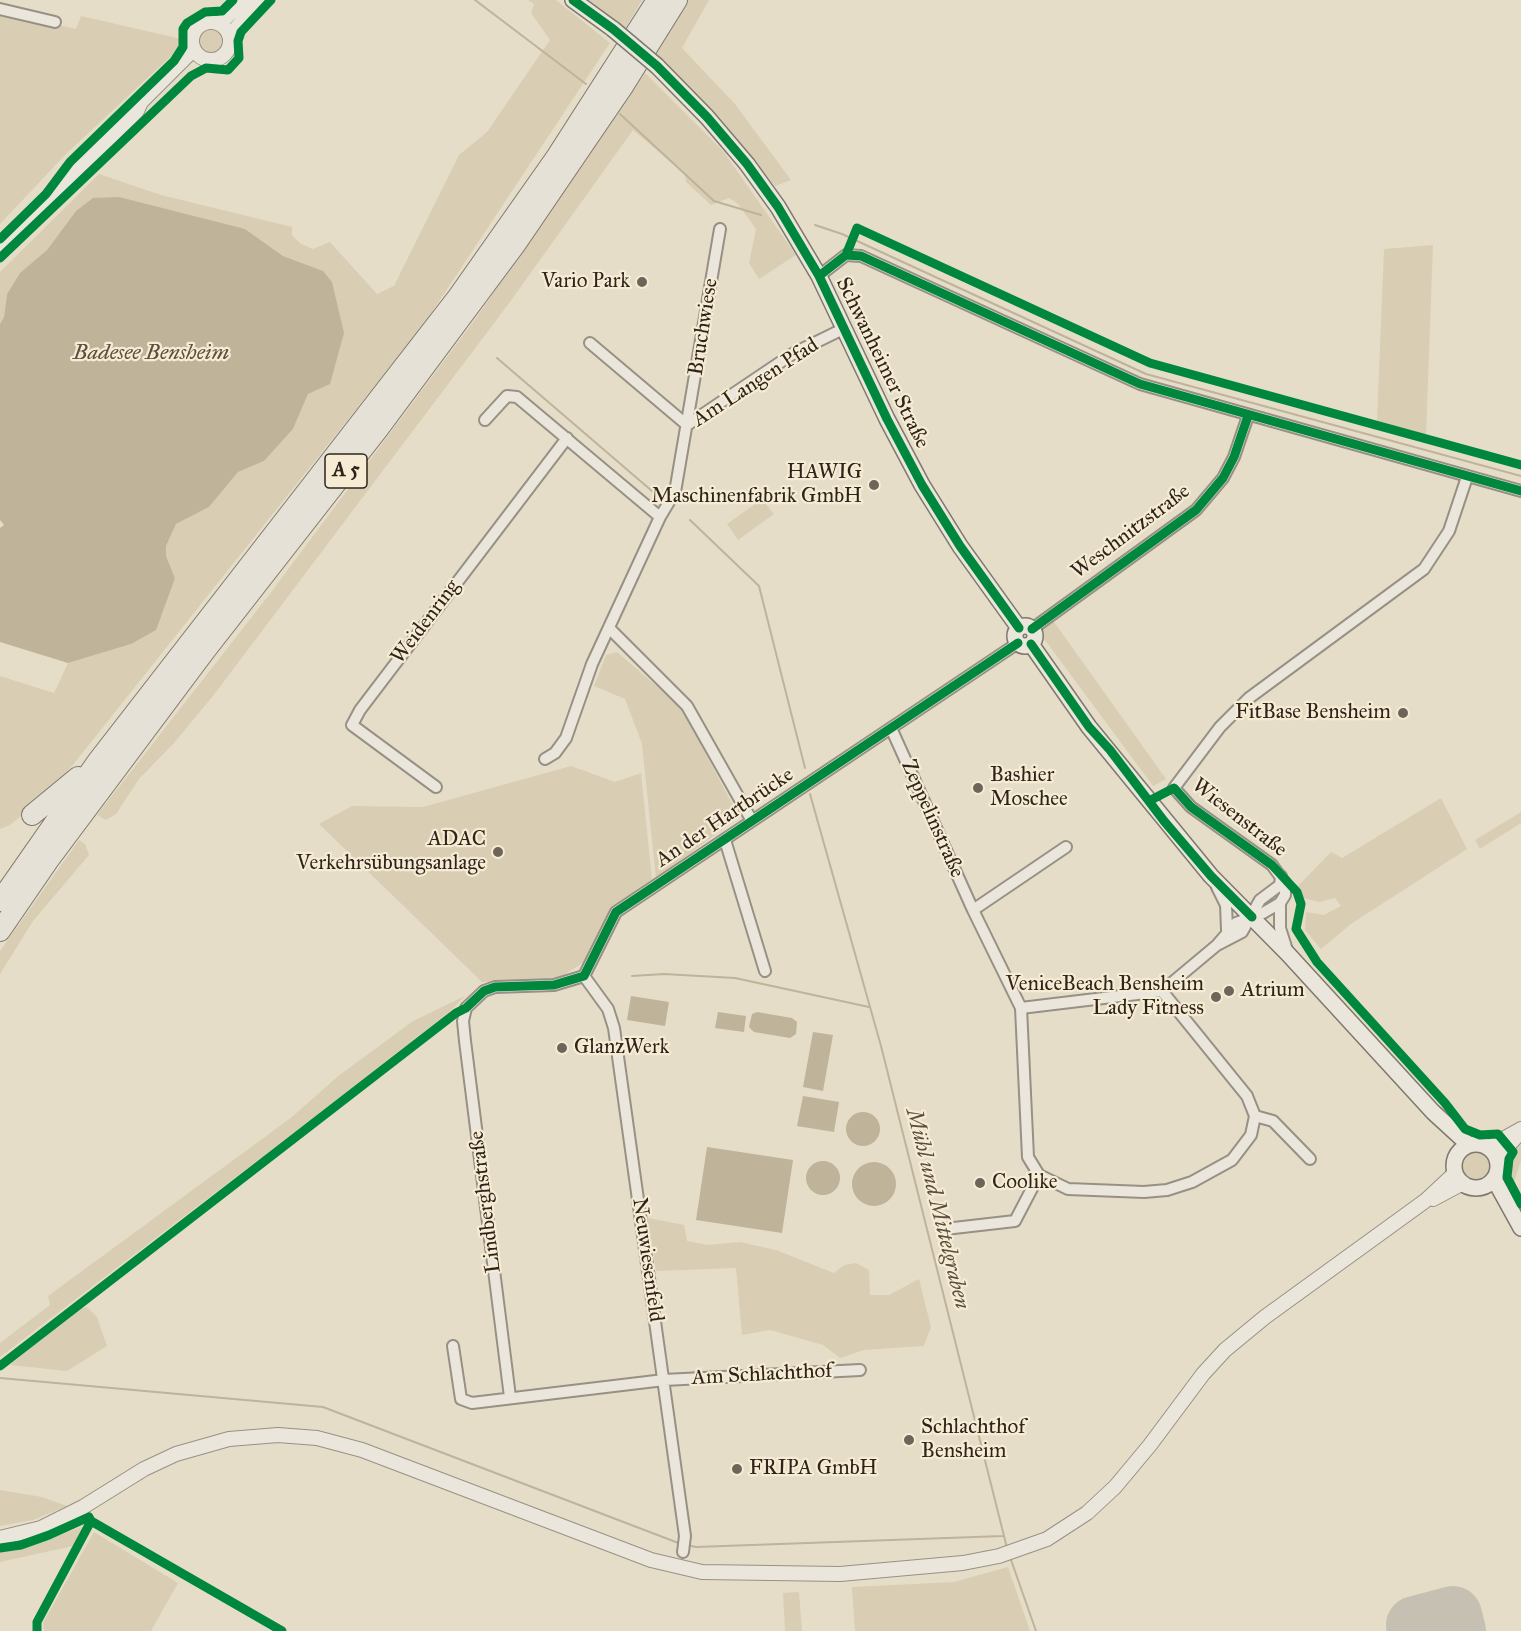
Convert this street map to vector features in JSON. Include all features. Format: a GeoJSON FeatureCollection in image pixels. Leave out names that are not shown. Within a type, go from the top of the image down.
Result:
{"type":"FeatureCollection","features":[{"type":"Feature","properties":{"kind":"highway","name":"A 5"},"geometry":{"type":"LineString","coordinates":[[0,902],[97,762],[457,298],[557,156],[657,0]]}},
{"type":"Feature","properties":{"kind":"highway","name":"A 5"},"geometry":{"type":"LineString","coordinates":[[0,931],[48,861],[204,651],[379,428],[509,254],[571,165],[677,0]]}},
{"type":"Feature","properties":{"kind":"highway"},"geometry":{"type":"LineString","coordinates":[[32,815],[97,762]]}},
{"type":"Feature","properties":{"kind":"main road","name":"Schwanheimer Straße"},"geometry":{"type":"LineString","coordinates":[[573,0],[614,29],[657,66],[707,117],[747,164],[778,207],[819,276],[887,419],[927,493],[960,546],[1089,728],[1110,750],[1164,821],[1211,876],[1288,954],[1464,1149]]}},
{"type":"Feature","properties":{"kind":"main road"},"geometry":{"type":"LineString","coordinates":[[1482,1144],[1493,1153],[1498,1165],[1489,1183],[1476,1188],[1459,1178],[1455,1159],[1464,1149],[1482,1144]]}},
{"type":"Feature","properties":{"kind":"main road"},"geometry":{"type":"LineString","coordinates":[[1489,1183],[1517,1222]]}},
{"type":"Feature","properties":{"kind":"street"},"geometry":{"type":"LineString","coordinates":[[220,24],[243,0]]}},
{"type":"Feature","properties":{"kind":"street"},"geometry":{"type":"LineString","coordinates":[[230,36],[260,0]]}},
{"type":"Feature","properties":{"kind":"street"},"geometry":{"type":"LineString","coordinates":[[0,9],[55,22]]}},
{"type":"Feature","properties":{"kind":"street"},"geometry":{"type":"LineString","coordinates":[[209,22],[220,24],[230,36],[230,43],[224,55],[212,60],[199,54],[193,37],[199,26],[209,22]]}},
{"type":"Feature","properties":{"kind":"street"},"geometry":{"type":"LineString","coordinates":[[0,247],[137,111],[141,102],[199,54]]}},
{"type":"Feature","properties":{"kind":"street","name":"Bruchwiese"},"geometry":{"type":"LineString","coordinates":[[687,425],[720,228]]}},
{"type":"Feature","properties":{"kind":"street"},"geometry":{"type":"LineString","coordinates":[[819,276],[846,255],[861,256],[1140,384],[1521,491]]}},
{"type":"Feature","properties":{"kind":"street","name":"Am Langen Pfad"},"geometry":{"type":"LineString","coordinates":[[660,518],[675,492],[687,425],[794,352],[845,328]]}},
{"type":"Feature","properties":{"kind":"street"},"geometry":{"type":"LineString","coordinates":[[590,344],[687,425]]}},
{"type":"Feature","properties":{"kind":"street"},"geometry":{"type":"LineString","coordinates":[[485,420],[507,396],[512,395],[567,438],[660,518],[592,664],[566,738],[555,753],[545,759]]}},
{"type":"Feature","properties":{"kind":"street","name":"Weschnitzstraße"},"geometry":{"type":"LineString","coordinates":[[1025,636],[1196,510],[1223,478],[1234,457],[1248,416]]}},
{"type":"Feature","properties":{"kind":"street","name":"Weidenring"},"geometry":{"type":"LineString","coordinates":[[436,787],[352,725],[360,710],[567,438]]}},
{"type":"Feature","properties":{"kind":"street","name":"Wiesenstraße"},"geometry":{"type":"LineString","coordinates":[[1288,954],[1280,928],[1280,903],[1287,889],[1281,876],[1272,865],[1191,807],[1174,788],[1220,728],[1249,698],[1424,569],[1449,531],[1467,477]]}},
{"type":"Feature","properties":{"kind":"street"},"geometry":{"type":"LineString","coordinates":[[609,628],[687,706],[752,821]]}},
{"type":"Feature","properties":{"kind":"street","name":"An der Hartbrücke"},"geometry":{"type":"LineString","coordinates":[[584,976],[616,912],[1025,636]]}},
{"type":"Feature","properties":{"kind":"street","name":"Zeppelinstraße"},"geometry":{"type":"LineString","coordinates":[[891,728],[973,910],[1021,1008]]}},
{"type":"Feature","properties":{"kind":"street","name":"An der Hartbrücke"},"geometry":{"type":"LineString","coordinates":[[725,840],[765,971]]}},
{"type":"Feature","properties":{"kind":"street"},"geometry":{"type":"LineString","coordinates":[[973,910],[1066,847]]}},
{"type":"Feature","properties":{"kind":"street"},"geometry":{"type":"LineString","coordinates":[[1211,876],[1226,905],[1227,930]]}},
{"type":"Feature","properties":{"kind":"street","name":"Wiesenstraße"},"geometry":{"type":"LineString","coordinates":[[1252,917],[1260,900],[1280,885],[1281,876]]}},
{"type":"Feature","properties":{"kind":"street"},"geometry":{"type":"LineString","coordinates":[[1217,945],[1227,930],[1236,923],[1280,903]]}},
{"type":"Feature","properties":{"kind":"street"},"geometry":{"type":"LineString","coordinates":[[1161,991],[1247,1096],[1255,1116],[1251,1135],[1232,1160],[1192,1182],[1167,1190],[1144,1192],[1068,1189],[1055,1186],[1040,1175],[1028,1156],[1021,1008],[1161,991],[1217,945],[1242,932],[1252,917]]}},
{"type":"Feature","properties":{"kind":"street","name":"Lindberghstraße"},"geometry":{"type":"LineString","coordinates":[[510,1397],[463,1021],[466,1008],[474,998],[495,987],[554,985],[584,976]]}},
{"type":"Feature","properties":{"kind":"street","name":"Neuwiesenfeld"},"geometry":{"type":"LineString","coordinates":[[584,976],[608,1009],[614,1028],[685,1536],[683,1552]]}},
{"type":"Feature","properties":{"kind":"street"},"geometry":{"type":"LineString","coordinates":[[1255,1116],[1273,1121],[1310,1159]]}},
{"type":"Feature","properties":{"kind":"street"},"geometry":{"type":"LineString","coordinates":[[1493,1153],[1521,1130]]}},
{"type":"Feature","properties":{"kind":"street"},"geometry":{"type":"LineString","coordinates":[[945,1229],[1015,1221],[1040,1175]]}},
{"type":"Feature","properties":{"kind":"street"},"geometry":{"type":"LineString","coordinates":[[0,1538],[41,1528],[83,1507],[144,1469],[176,1454],[229,1439],[278,1435],[317,1438],[362,1450],[651,1560],[702,1572],[840,1574],[963,1563],[999,1556],[1047,1539],[1087,1512],[1115,1487],[1150,1445],[1203,1374],[1248,1330],[1459,1178]]}},
{"type":"Feature","properties":{"kind":"street"},"geometry":{"type":"LineString","coordinates":[[453,1346],[461,1399],[472,1402],[664,1380]]}},
{"type":"Feature","properties":{"kind":"street","name":"Am Schlachthof"},"geometry":{"type":"LineString","coordinates":[[664,1380],[860,1370]]}},
{"type":"Feature","properties":{"kind":"shaded area"},"geometry":{"type":"Polygon","coordinates":[[[528,0],[556,0],[610,43],[424,324],[72,766],[37,803],[10,825],[0,829],[0,676],[54,693],[68,663],[131,644],[175,578],[166,556],[166,546],[176,524],[209,507],[238,472],[264,461],[293,429],[308,394],[323,271],[283,256],[245,229],[76,211],[47,250],[20,273],[7,294],[4,317],[0,324],[0,272],[99,174],[161,195],[292,227],[292,235],[301,244],[313,249],[330,242],[377,294],[394,286],[459,155],[487,132],[550,40],[531,13],[534,4],[528,0]]]}},
{"type":"Feature","properties":{"kind":"shaded area"},"geometry":{"type":"Polygon","coordinates":[[[585,0],[642,0],[625,29],[585,0]]]}},
{"type":"Feature","properties":{"kind":"shaded area"},"geometry":{"type":"Polygon","coordinates":[[[685,0],[709,0],[682,48],[735,104],[791,180],[775,186],[721,119],[654,51],[685,0]]]}},
{"type":"Feature","properties":{"kind":"shaded area"},"geometry":{"type":"Polygon","coordinates":[[[0,12],[76,29],[81,16],[186,40],[66,154],[0,224],[0,12]]]}},
{"type":"Feature","properties":{"kind":"shaded area"},"geometry":{"type":"Polygon","coordinates":[[[211,30],[220,33],[223,42],[220,51],[211,54],[202,51],[199,42],[202,33],[211,30]]]}},
{"type":"Feature","properties":{"kind":"shaded area"},"geometry":{"type":"Polygon","coordinates":[[[645,73],[723,151],[796,255],[759,279],[749,263],[756,229],[738,204],[729,198],[711,205],[686,182],[685,174],[633,130],[507,306],[213,696],[174,743],[139,779],[116,814],[106,820],[97,815],[269,595],[476,318],[645,73]]]}},
{"type":"Feature","properties":{"kind":"shaded area"},"geometry":{"type":"Polygon","coordinates":[[[105,157],[107,159],[0,262],[17,242],[105,157]]]}},
{"type":"Feature","properties":{"kind":"shaded area"},"geometry":{"type":"Polygon","coordinates":[[[1433,245],[1426,435],[1377,421],[1384,249],[1433,245]]]}},
{"type":"Feature","properties":{"kind":"shaded area"},"geometry":{"type":"Polygon","coordinates":[[[762,499],[774,514],[738,540],[727,524],[762,499]]]}},
{"type":"Feature","properties":{"kind":"shaded area"},"geometry":{"type":"Polygon","coordinates":[[[1052,619],[1166,779],[1153,786],[1042,636],[1042,629],[1052,619]]]}},
{"type":"Feature","properties":{"kind":"shaded area"},"geometry":{"type":"Polygon","coordinates":[[[617,652],[681,707],[739,817],[656,879],[642,744],[625,699],[594,686],[606,655],[617,652]]]}},
{"type":"Feature","properties":{"kind":"shaded area","name":"ADAC Verkehrsübungsanlage"},"geometry":{"type":"Polygon","coordinates":[[[571,766],[615,782],[641,773],[652,879],[614,908],[584,962],[559,978],[482,982],[319,824],[352,806],[423,807],[571,766]]]}},
{"type":"Feature","properties":{"kind":"shaded area"},"geometry":{"type":"Polygon","coordinates":[[[1441,798],[1467,849],[1351,924],[1321,949],[1305,930],[1306,912],[1324,915],[1341,906],[1335,898],[1319,902],[1303,898],[1296,888],[1331,852],[1342,858],[1441,798]]]}},
{"type":"Feature","properties":{"kind":"shaded area"},"geometry":{"type":"Polygon","coordinates":[[[1521,812],[1521,823],[1480,849],[1475,840],[1521,812]]]}},
{"type":"Feature","properties":{"kind":"shaded area"},"geometry":{"type":"Polygon","coordinates":[[[79,840],[85,844],[89,855],[33,921],[0,974],[0,951],[79,840]]]}},
{"type":"Feature","properties":{"kind":"shaded area"},"geometry":{"type":"Polygon","coordinates":[[[465,996],[449,1012],[305,1124],[0,1357],[0,1343],[50,1305],[48,1296],[292,1117],[337,1077],[413,1021],[465,996]]]}},
{"type":"Feature","properties":{"kind":"shaded area"},"geometry":{"type":"Polygon","coordinates":[[[1521,1140],[1521,1161],[1514,1182],[1521,1192],[1521,1216],[1501,1180],[1503,1160],[1521,1140]]]}},
{"type":"Feature","properties":{"kind":"shaded area"},"geometry":{"type":"Polygon","coordinates":[[[1476,1151],[1487,1156],[1492,1167],[1487,1178],[1476,1183],[1465,1178],[1460,1167],[1465,1156],[1476,1151]]]}},
{"type":"Feature","properties":{"kind":"shaded area"},"geometry":{"type":"Polygon","coordinates":[[[648,1218],[684,1225],[687,1241],[708,1245],[740,1242],[776,1250],[834,1273],[844,1265],[856,1263],[869,1270],[870,1295],[889,1295],[919,1279],[931,1327],[924,1346],[864,1350],[840,1358],[823,1345],[770,1330],[742,1335],[736,1268],[656,1271],[648,1218]]]}},
{"type":"Feature","properties":{"kind":"shaded area"},"geometry":{"type":"Polygon","coordinates":[[[87,1307],[97,1317],[107,1346],[67,1371],[10,1365],[75,1310],[87,1307]]]}},
{"type":"Feature","properties":{"kind":"shaded area"},"geometry":{"type":"Polygon","coordinates":[[[0,1490],[42,1497],[67,1506],[33,1520],[0,1526],[0,1490]]]}},
{"type":"Feature","properties":{"kind":"shaded area"},"geometry":{"type":"Polygon","coordinates":[[[82,1527],[73,1546],[0,1562],[0,1551],[14,1551],[82,1527]]]}},
{"type":"Feature","properties":{"kind":"shaded area"},"geometry":{"type":"Polygon","coordinates":[[[94,1532],[178,1583],[151,1631],[44,1631],[43,1623],[94,1532]]]}},
{"type":"Feature","properties":{"kind":"shaded area"},"geometry":{"type":"Polygon","coordinates":[[[1008,1567],[1030,1631],[855,1631],[852,1587],[954,1582],[1008,1567]]]}},
{"type":"Feature","properties":{"kind":"shaded area"},"geometry":{"type":"Polygon","coordinates":[[[799,1592],[802,1631],[785,1631],[783,1593],[799,1592]]]}},
{"type":"Feature","properties":{"kind":"water","name":"Badesee Bensheim"},"geometry":{"type":"Polygon","coordinates":[[[119,197],[245,229],[283,256],[323,271],[332,282],[344,333],[330,384],[308,394],[293,429],[264,461],[238,472],[209,507],[176,524],[166,546],[166,556],[175,578],[156,630],[131,644],[68,663],[0,642],[0,528],[4,525],[0,520],[0,324],[4,317],[7,294],[20,273],[47,250],[76,211],[93,198],[119,197]]]}},
{"type":"Feature","properties":{"kind":"water"},"geometry":{"type":"Polygon","coordinates":[[[631,996],[669,1002],[665,1026],[627,1020],[631,996]]]}},
{"type":"Feature","properties":{"kind":"water"},"geometry":{"type":"Polygon","coordinates":[[[718,1012],[746,1016],[744,1032],[715,1028],[718,1012]]]}},
{"type":"Feature","properties":{"kind":"water"},"geometry":{"type":"Polygon","coordinates":[[[757,1012],[792,1018],[797,1022],[796,1034],[790,1038],[754,1032],[749,1027],[752,1014],[757,1012]]]}},
{"type":"Feature","properties":{"kind":"water"},"geometry":{"type":"Polygon","coordinates":[[[813,1032],[833,1035],[823,1091],[803,1087],[813,1032]]]}},
{"type":"Feature","properties":{"kind":"water"},"geometry":{"type":"Polygon","coordinates":[[[803,1096],[839,1102],[834,1132],[797,1126],[803,1096]]]}},
{"type":"Feature","properties":{"kind":"water"},"geometry":{"type":"Polygon","coordinates":[[[863,1112],[875,1117],[880,1129],[875,1141],[863,1146],[851,1141],[846,1129],[851,1117],[863,1112]]]}},
{"type":"Feature","properties":{"kind":"water"},"geometry":{"type":"Polygon","coordinates":[[[707,1147],[793,1160],[782,1233],[696,1220],[707,1147]]]}},
{"type":"Feature","properties":{"kind":"water"},"geometry":{"type":"Polygon","coordinates":[[[823,1161],[835,1166],[840,1178],[835,1190],[823,1195],[811,1190],[806,1178],[811,1166],[823,1161]]]}},
{"type":"Feature","properties":{"kind":"water"},"geometry":{"type":"Polygon","coordinates":[[[874,1162],[890,1168],[896,1184],[890,1200],[874,1206],[858,1200],[852,1184],[858,1168],[874,1162]]]}},
{"type":"Feature","properties":{"kind":"waterway"},"geometry":{"type":"LineString","coordinates":[[475,0],[586,84]]}},
{"type":"Feature","properties":{"kind":"waterway"},"geometry":{"type":"LineString","coordinates":[[620,114],[714,201],[761,215]]}},
{"type":"Feature","properties":{"kind":"waterway"},"geometry":{"type":"LineString","coordinates":[[815,225],[842,234],[1146,374],[1521,476]]}},
{"type":"Feature","properties":{"kind":"waterway","name":"Mühl und Mittelgraben"},"geometry":{"type":"LineString","coordinates":[[497,358],[659,497]]}},
{"type":"Feature","properties":{"kind":"waterway","name":"Mühl und Mittelgraben"},"geometry":{"type":"LineString","coordinates":[[690,520],[759,586],[805,768]]}},
{"type":"Feature","properties":{"kind":"waterway","name":"Mühl und Mittelgraben"},"geometry":{"type":"LineString","coordinates":[[810,794],[881,1046],[1007,1548]]}},
{"type":"Feature","properties":{"kind":"waterway"},"geometry":{"type":"LineString","coordinates":[[632,976],[664,974],[735,978],[869,1007]]}},
{"type":"Feature","properties":{"kind":"waterway"},"geometry":{"type":"LineString","coordinates":[[0,1378],[323,1407],[681,1544]]}},
{"type":"Feature","properties":{"kind":"waterway"},"geometry":{"type":"LineString","coordinates":[[687,1545],[696,1547],[1003,1536]]}},
{"type":"Feature","properties":{"kind":"waterway","name":"Mühl und Mittelgraben"},"geometry":{"type":"LineString","coordinates":[[1010,1557],[1036,1631]]}},
{"type":"Feature","properties":{"kind":"runway"},"geometry":{"type":"LineString","coordinates":[[1416,1631],[1415,1625],[1453,1615],[1457,1631]]}},
{"type":"Feature","properties":{"kind":"cycle path"},"geometry":{"type":"LineString","coordinates":[[0,239],[46,194],[70,162],[174,61],[183,47],[183,29],[187,23],[205,12],[222,11],[233,0]]}},
{"type":"Feature","properties":{"kind":"cycle path"},"geometry":{"type":"LineString","coordinates":[[0,258],[191,76],[206,68],[228,70],[239,58],[238,41],[241,32],[271,0]]}},
{"type":"Feature","properties":{"kind":"cycle path"},"geometry":{"type":"LineString","coordinates":[[573,0],[613,29],[657,66],[707,117],[747,164],[778,207],[819,276],[887,419],[922,485],[960,546],[1019,628]]}},
{"type":"Feature","properties":{"kind":"cycle path"},"geometry":{"type":"LineString","coordinates":[[846,255],[857,228],[1150,363],[1521,465]]}},
{"type":"Feature","properties":{"kind":"cycle path"},"geometry":{"type":"LineString","coordinates":[[819,276],[846,255],[861,256],[1140,384],[1521,491]]}},
{"type":"Feature","properties":{"kind":"cycle path"},"geometry":{"type":"LineString","coordinates":[[1032,629],[1196,510],[1223,478],[1234,457],[1248,416]]}},
{"type":"Feature","properties":{"kind":"cycle path"},"geometry":{"type":"LineString","coordinates":[[0,1366],[456,1013],[466,1008],[484,991],[495,987],[554,985],[584,976],[616,912],[1018,643]]}},
{"type":"Feature","properties":{"kind":"cycle path"},"geometry":{"type":"LineString","coordinates":[[1031,644],[1089,727],[1110,750],[1164,821],[1211,876],[1252,917]]}},
{"type":"Feature","properties":{"kind":"cycle path"},"geometry":{"type":"LineString","coordinates":[[1149,801],[1174,788],[1191,807],[1272,865],[1297,892],[1301,904],[1296,929],[1317,962],[1445,1103],[1465,1129],[1480,1135],[1498,1134],[1513,1152],[1509,1159],[1507,1177],[1521,1204]]}},
{"type":"Feature","properties":{"kind":"cycle path"},"geometry":{"type":"LineString","coordinates":[[0,1548],[21,1545],[89,1517],[91,1521],[282,1631]]}},
{"type":"Feature","properties":{"kind":"cycle path"},"geometry":{"type":"LineString","coordinates":[[37,1631],[37,1622],[91,1521]]}},
{"type":"Feature","properties":{"kind":"place","name":"Vario Park"},"geometry":{"type":"Point","coordinates":[642,282]}},
{"type":"Feature","properties":{"kind":"place","name":"HAWIG Maschinenfabrik GmbH"},"geometry":{"type":"Point","coordinates":[874,485]}},
{"type":"Feature","properties":{"kind":"place","name":"FitBase Bensheim"},"geometry":{"type":"Point","coordinates":[1403,713]}},
{"type":"Feature","properties":{"kind":"place","name":"Bashier Moschee"},"geometry":{"type":"Point","coordinates":[978,788]}},
{"type":"Feature","properties":{"kind":"place","name":"ADAC Verkehrsübungsanlage"},"geometry":{"type":"Point","coordinates":[498,852]}},
{"type":"Feature","properties":{"kind":"place","name":"Atrium"},"geometry":{"type":"Point","coordinates":[1229,991]}},
{"type":"Feature","properties":{"kind":"place","name":"VeniceBeach Bensheim Lady Fitness"},"geometry":{"type":"Point","coordinates":[1216,997]}},
{"type":"Feature","properties":{"kind":"place","name":"GlanzWerk"},"geometry":{"type":"Point","coordinates":[562,1048]}},
{"type":"Feature","properties":{"kind":"place","name":"Coolike"},"geometry":{"type":"Point","coordinates":[980,1183]}},
{"type":"Feature","properties":{"kind":"place","name":"Schlachthof Bensheim"},"geometry":{"type":"Point","coordinates":[909,1440]}},
{"type":"Feature","properties":{"kind":"place","name":"FRIPA GmbH"},"geometry":{"type":"Point","coordinates":[737,1469]}}]}
